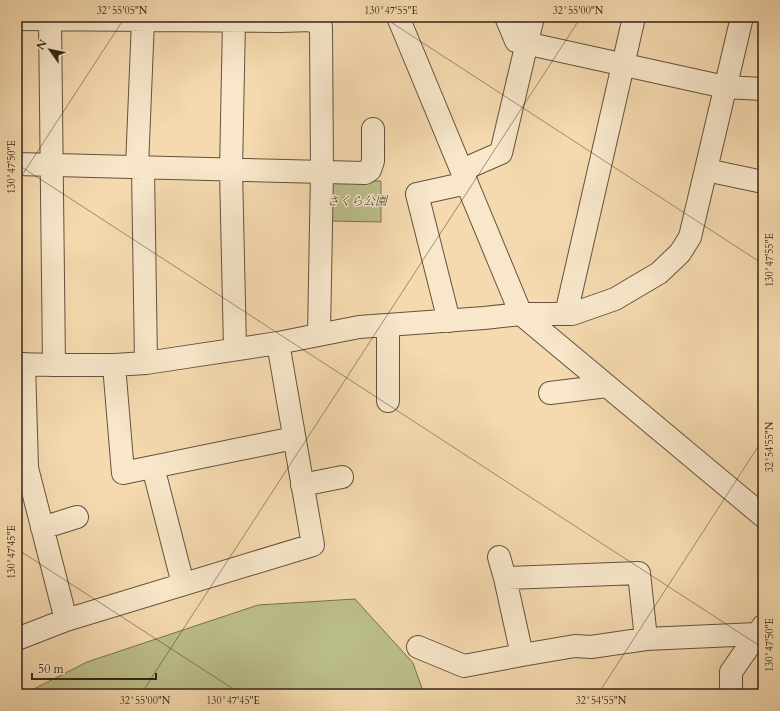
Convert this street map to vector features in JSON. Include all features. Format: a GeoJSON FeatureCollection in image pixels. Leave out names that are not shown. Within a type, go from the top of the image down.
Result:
{"type":"FeatureCollection","features":[{"type":"Feature","properties":{"kind":"street"},"geometry":{"type":"LineString","coordinates":[[398,17],[521,314],[763,516]]}},
{"type":"Feature","properties":{"kind":"street"},"geometry":{"type":"LineString","coordinates":[[506,17],[516,41],[725,87],[763,89]]}},
{"type":"Feature","properties":{"kind":"street"},"geometry":{"type":"LineString","coordinates":[[449,321],[417,194],[464,177],[501,153],[533,17]]}},
{"type":"Feature","properties":{"kind":"street"},"geometry":{"type":"LineString","coordinates":[[566,314],[634,17]]}},
{"type":"Feature","properties":{"kind":"street"},"geometry":{"type":"LineString","coordinates":[[66,620],[27,468],[20,364],[114,366],[146,363],[278,343],[359,326],[449,321],[521,314],[572,314],[615,298],[659,273],[680,253],[690,236],[742,17]]}},
{"type":"Feature","properties":{"kind":"street"},"geometry":{"type":"LineString","coordinates":[[17,19],[281,22],[312,20],[321,27],[322,172],[319,334]]}},
{"type":"Feature","properties":{"kind":"street"},"geometry":{"type":"LineString","coordinates":[[50,19],[54,365]]}},
{"type":"Feature","properties":{"kind":"street"},"geometry":{"type":"LineString","coordinates":[[143,20],[140,168],[146,363]]}},
{"type":"Feature","properties":{"kind":"street"},"geometry":{"type":"LineString","coordinates":[[234,21],[231,170],[235,349]]}},
{"type":"Feature","properties":{"kind":"street"},"geometry":{"type":"LineString","coordinates":[[17,164],[365,173],[370,170],[372,161],[373,129]]}},
{"type":"Feature","properties":{"kind":"street"},"geometry":{"type":"LineString","coordinates":[[706,170],[763,182]]}},
{"type":"Feature","properties":{"kind":"street"},"geometry":{"type":"LineString","coordinates":[[388,325],[388,401]]}},
{"type":"Feature","properties":{"kind":"street"},"geometry":{"type":"LineString","coordinates":[[17,639],[66,620],[313,545],[278,343]]}},
{"type":"Feature","properties":{"kind":"street"},"geometry":{"type":"LineString","coordinates":[[114,366],[123,473],[294,438]]}},
{"type":"Feature","properties":{"kind":"street"},"geometry":{"type":"LineString","coordinates":[[550,393],[607,386]]}},
{"type":"Feature","properties":{"kind":"street"},"geometry":{"type":"LineString","coordinates":[[153,467],[183,584]]}},
{"type":"Feature","properties":{"kind":"street"},"geometry":{"type":"LineString","coordinates":[[302,485],[342,477]]}},
{"type":"Feature","properties":{"kind":"street"},"geometry":{"type":"LineString","coordinates":[[42,528],[77,517]]}},
{"type":"Feature","properties":{"kind":"street"},"geometry":{"type":"LineString","coordinates":[[499,557],[522,655]]}},
{"type":"Feature","properties":{"kind":"street"},"geometry":{"type":"LineString","coordinates":[[505,578],[639,573],[646,639]]}},
{"type":"Feature","properties":{"kind":"street"},"geometry":{"type":"LineString","coordinates":[[418,647],[464,666],[574,646],[591,646],[646,639],[760,630]]}},
{"type":"Feature","properties":{"kind":"street"},"geometry":{"type":"LineString","coordinates":[[731,694],[731,672],[760,630]]}},
{"type":"Feature","properties":{"kind":"green space","name":"さくら公園"},"geometry":{"type":"Polygon","coordinates":[[[381,181],[381,222],[332,221],[332,182],[381,181]]]}},
{"type":"Feature","properties":{"kind":"green space"},"geometry":{"type":"Polygon","coordinates":[[[355,599],[413,663],[424,694],[24,694],[87,662],[258,605],[355,599]]]}}]}
